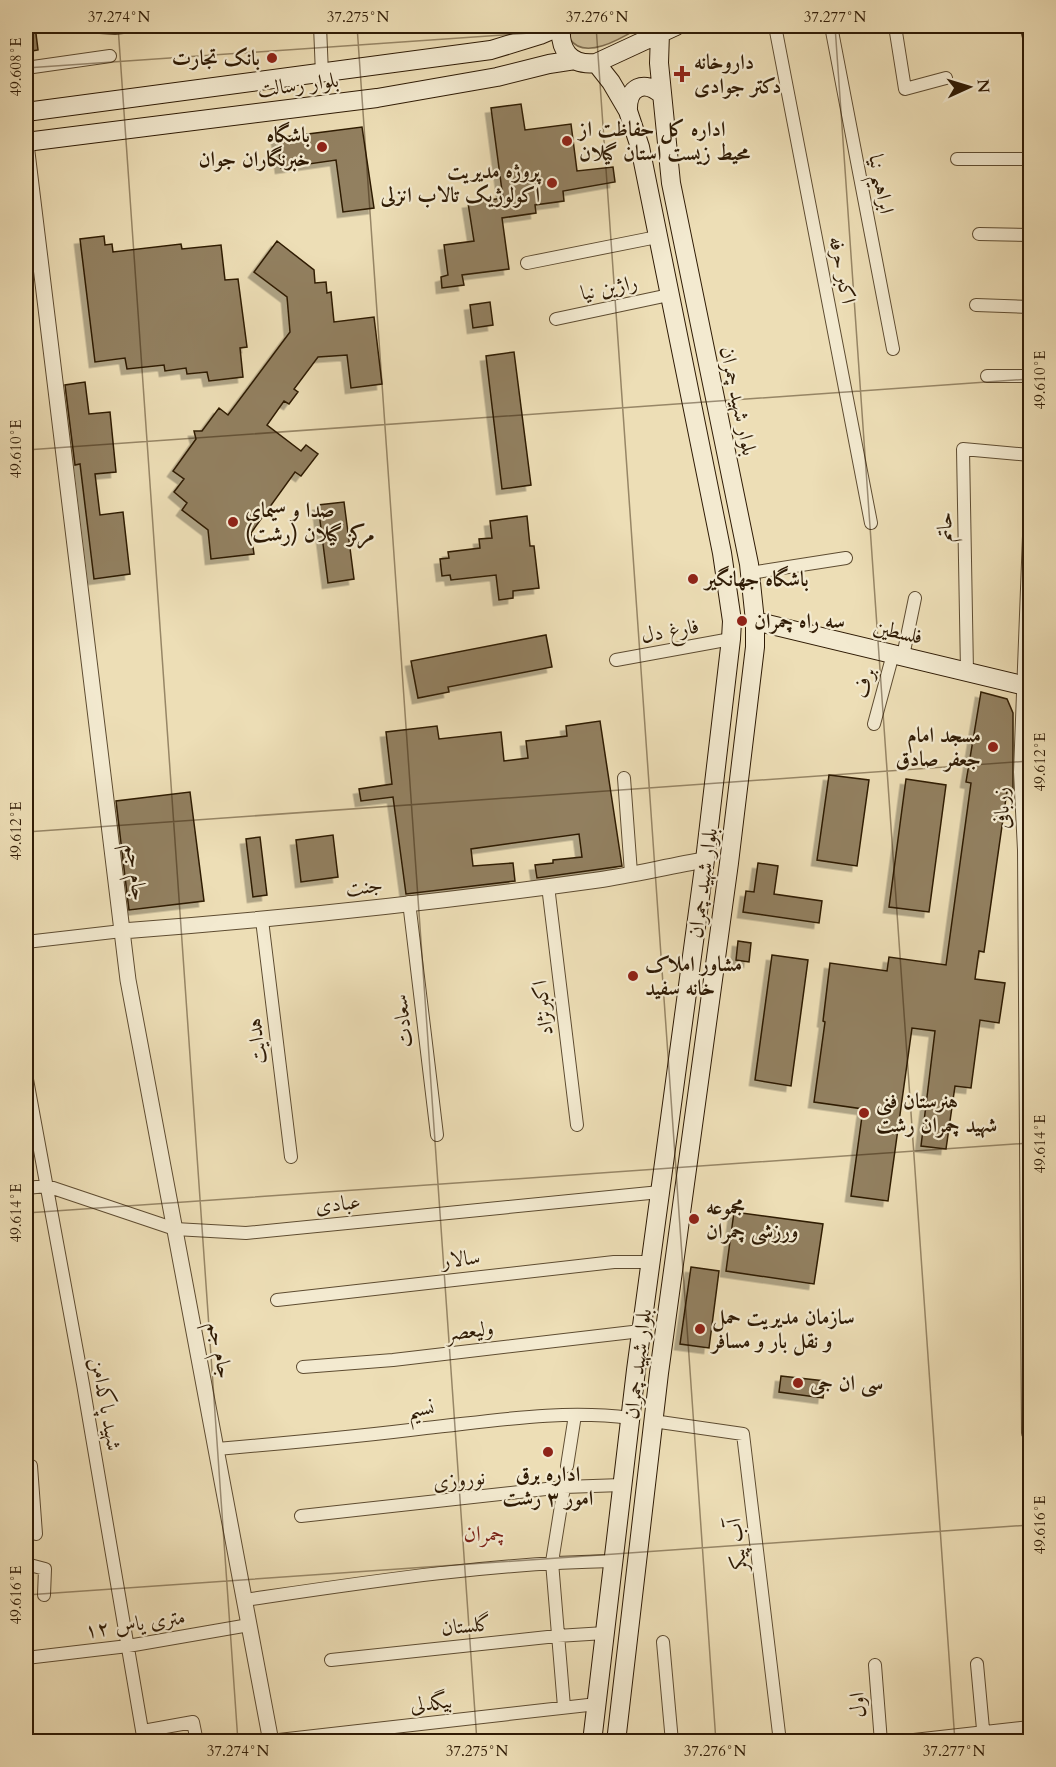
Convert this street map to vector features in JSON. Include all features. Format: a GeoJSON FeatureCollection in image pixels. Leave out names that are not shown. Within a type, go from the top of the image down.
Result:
{"type":"FeatureCollection","features":[{"type":"Feature","properties":{"kind":"main road","name":"بلوار رسالت"},"geometry":{"type":"LineString","coordinates":[[26,112],[491,50],[561,26]]}},
{"type":"Feature","properties":{"kind":"main road"},"geometry":{"type":"LineString","coordinates":[[561,26],[562,45],[574,60]]}},
{"type":"Feature","properties":{"kind":"main road"},"geometry":{"type":"LineString","coordinates":[[596,63],[668,29]]}},
{"type":"Feature","properties":{"kind":"main road","name":"بلوار شهید چمران"},"geometry":{"type":"LineString","coordinates":[[616,1742],[659,1373],[729,862],[755,648],[750,573],[671,183],[659,63],[668,29]]}},
{"type":"Feature","properties":{"kind":"main road"},"geometry":{"type":"LineString","coordinates":[[491,50],[498,52],[505,65],[497,77]]}},
{"type":"Feature","properties":{"kind":"main road","name":"بلوار رسالت"},"geometry":{"type":"LineString","coordinates":[[26,143],[377,98],[497,77],[574,60],[587,64],[596,63]]}},
{"type":"Feature","properties":{"kind":"main road","name":"بلوار شهید چمران"},"geometry":{"type":"LineString","coordinates":[[592,1742],[636,1370],[705,860],[732,621],[725,569],[640,147],[628,111],[611,82],[596,63]]}},
{"type":"Feature","properties":{"kind":"main road"},"geometry":{"type":"LineString","coordinates":[[266,81],[269,112]]}},
{"type":"Feature","properties":{"kind":"main road"},"geometry":{"type":"LineString","coordinates":[[628,111],[628,100],[633,91],[643,86],[654,88],[662,95]]}},
{"type":"Feature","properties":{"kind":"main road","name":"فلسطین"},"geometry":{"type":"LineString","coordinates":[[755,621],[1029,684]]}},
{"type":"Feature","properties":{"kind":"main road"},"geometry":{"type":"LineString","coordinates":[[705,860],[729,862]]}},
{"type":"Feature","properties":{"kind":"main road"},"geometry":{"type":"LineString","coordinates":[[694,940],[718,943]]}},
{"type":"Feature","properties":{"kind":"main road"},"geometry":{"type":"LineString","coordinates":[[641,1331],[664,1334]]}},
{"type":"Feature","properties":{"kind":"main road"},"geometry":{"type":"LineString","coordinates":[[636,1370],[659,1373]]}},
{"type":"Feature","properties":{"kind":"main road"},"geometry":{"type":"LineString","coordinates":[[630,1418],[653,1421]]}},
{"type":"Feature","properties":{"kind":"street"},"geometry":{"type":"LineString","coordinates":[[85,26],[131,26]]}},
{"type":"Feature","properties":{"kind":"street"},"geometry":{"type":"LineString","coordinates":[[320,26],[322,74]]}},
{"type":"Feature","properties":{"kind":"street","name":"اکبر حرفه"},"geometry":{"type":"LineString","coordinates":[[775,26],[871,523]]}},
{"type":"Feature","properties":{"kind":"street","name":"ابراهیم نیا"},"geometry":{"type":"LineString","coordinates":[[831,26],[893,349]]}},
{"type":"Feature","properties":{"kind":"street"},"geometry":{"type":"LineString","coordinates":[[895,26],[905,89],[946,78]]}},
{"type":"Feature","properties":{"kind":"street"},"geometry":{"type":"LineString","coordinates":[[1026,26],[1030,41]]}},
{"type":"Feature","properties":{"kind":"street"},"geometry":{"type":"LineString","coordinates":[[26,68],[110,56]]}},
{"type":"Feature","properties":{"kind":"street","name":"جام جم"},"geometry":{"type":"LineString","coordinates":[[26,143],[128,980],[271,1741]]}},
{"type":"Feature","properties":{"kind":"street"},"geometry":{"type":"LineString","coordinates":[[957,159],[1030,159]]}},
{"type":"Feature","properties":{"kind":"street"},"geometry":{"type":"LineString","coordinates":[[980,234],[1030,235]]}},
{"type":"Feature","properties":{"kind":"street"},"geometry":{"type":"LineString","coordinates":[[527,263],[657,237]]}},
{"type":"Feature","properties":{"kind":"street","name":"راژین نیا"},"geometry":{"type":"LineString","coordinates":[[556,319],[669,295]]}},
{"type":"Feature","properties":{"kind":"street"},"geometry":{"type":"LineString","coordinates":[[976,305],[1030,307]]}},
{"type":"Feature","properties":{"kind":"street"},"geometry":{"type":"LineString","coordinates":[[987,376],[1030,376]]}},
{"type":"Feature","properties":{"kind":"street","name":"حاتم"},"geometry":{"type":"LineString","coordinates":[[967,671],[963,449],[1030,455]]}},
{"type":"Feature","properties":{"kind":"street","name":"زربافی"},"geometry":{"type":"LineString","coordinates":[[1028,1433],[1027,852],[1020,771],[1029,684],[1030,510]]}},
{"type":"Feature","properties":{"kind":"street"},"geometry":{"type":"LineString","coordinates":[[750,573],[846,558]]}},
{"type":"Feature","properties":{"kind":"street","name":"برف"},"geometry":{"type":"LineString","coordinates":[[874,724],[915,597]]}},
{"type":"Feature","properties":{"kind":"street","name":"فارغ دل"},"geometry":{"type":"LineString","coordinates":[[616,660],[731,639]]}},
{"type":"Feature","properties":{"kind":"street"},"geometry":{"type":"LineString","coordinates":[[624,778],[631,873]]}},
{"type":"Feature","properties":{"kind":"street","name":"جنت"},"geometry":{"type":"LineString","coordinates":[[26,942],[123,931],[262,920],[600,880],[705,860]]}},
{"type":"Feature","properties":{"kind":"street","name":"اکبرنژاد"},"geometry":{"type":"LineString","coordinates":[[548,886],[577,1125]]}},
{"type":"Feature","properties":{"kind":"street","name":"سعادت"},"geometry":{"type":"LineString","coordinates":[[409,903],[437,1135]]}},
{"type":"Feature","properties":{"kind":"street","name":"هدایت"},"geometry":{"type":"LineString","coordinates":[[262,920],[291,1157]]}},
{"type":"Feature","properties":{"kind":"street","name":"شهید پاکدامن"},"geometry":{"type":"LineString","coordinates":[[26,1074],[144,1736]]}},
{"type":"Feature","properties":{"kind":"street","name":"عبادی"},"geometry":{"type":"LineString","coordinates":[[26,1188],[47,1186],[175,1229],[246,1233],[660,1192]]}},
{"type":"Feature","properties":{"kind":"street","name":"سالار"},"geometry":{"type":"LineString","coordinates":[[277,1300],[614,1262],[650,1262]]}},
{"type":"Feature","properties":{"kind":"street","name":"ولیعصر"},"geometry":{"type":"LineString","coordinates":[[303,1367],[393,1360],[641,1331]]}},
{"type":"Feature","properties":{"kind":"street"},"geometry":{"type":"LineString","coordinates":[[567,1466],[575,1414]]}},
{"type":"Feature","properties":{"kind":"street","name":"نسیم"},"geometry":{"type":"LineString","coordinates":[[217,1449],[518,1418],[575,1414],[605,1414],[630,1418]]}},
{"type":"Feature","properties":{"kind":"street","name":"آب پیکر"},"geometry":{"type":"LineString","coordinates":[[653,1421],[744,1434],[780,1742]]}},
{"type":"Feature","properties":{"kind":"street"},"geometry":{"type":"LineString","coordinates":[[26,1466],[31,1466],[36,1534]]}},
{"type":"Feature","properties":{"kind":"street","name":"نوروزی"},"geometry":{"type":"LineString","coordinates":[[301,1516],[564,1487],[622,1485]]}},
{"type":"Feature","properties":{"kind":"street"},"geometry":{"type":"LineString","coordinates":[[564,1487],[552,1562],[564,1707]]}},
{"type":"Feature","properties":{"kind":"street"},"geometry":{"type":"LineString","coordinates":[[245,1600],[404,1576],[552,1562],[613,1561]]}},
{"type":"Feature","properties":{"kind":"street"},"geometry":{"type":"LineString","coordinates":[[26,1564],[45,1569],[44,1595]]}},
{"type":"Feature","properties":{"kind":"street","name":"۱۲ متری یاس"},"geometry":{"type":"LineString","coordinates":[[26,1658],[128,1646],[249,1625]]}},
{"type":"Feature","properties":{"kind":"street","name":"گلستان"},"geometry":{"type":"LineString","coordinates":[[331,1660],[605,1633]]}},
{"type":"Feature","properties":{"kind":"street"},"geometry":{"type":"LineString","coordinates":[[663,1642],[672,1742]]}},
{"type":"Feature","properties":{"kind":"street"},"geometry":{"type":"LineString","coordinates":[[977,1664],[984,1737]]}},
{"type":"Feature","properties":{"kind":"street","name":"اول"},"geometry":{"type":"LineString","coordinates":[[875,1665],[881,1742]]}},
{"type":"Feature","properties":{"kind":"street","name":"بیگدلی"},"geometry":{"type":"LineString","coordinates":[[271,1741],[597,1704]]}},
{"type":"Feature","properties":{"kind":"street"},"geometry":{"type":"LineString","coordinates":[[144,1736],[193,1722],[197,1742]]}},
{"type":"Feature","properties":{"kind":"street"},"geometry":{"type":"LineString","coordinates":[[896,1742],[984,1737],[1030,1727]]}},
{"type":"Feature","properties":{"kind":"shaded area"},"geometry":{"type":"Polygon","coordinates":[[[571,26],[642,26],[616,41],[595,48],[585,48],[570,39],[571,26]]]}},
{"type":"Feature","properties":{"kind":"building"},"geometry":{"type":"Polygon","coordinates":[[[26,26],[35,26],[38,50],[26,52],[26,26]]]}},
{"type":"Feature","properties":{"kind":"building"},"geometry":{"type":"Polygon","coordinates":[[[521,104],[525,130],[571,124],[577,171],[613,167],[615,182],[563,191],[564,201],[535,205],[536,213],[502,218],[509,269],[462,275],[464,285],[442,288],[441,277],[448,275],[444,245],[474,241],[468,203],[503,198],[491,108],[521,104]]]}},
{"type":"Feature","properties":{"kind":"building","name":"باشگاه خبرنگاران جوان"},"geometry":{"type":"Polygon","coordinates":[[[362,127],[374,208],[343,212],[336,160],[281,168],[277,138],[362,127]]]}},
{"type":"Feature","properties":{"kind":"building"},"geometry":{"type":"Polygon","coordinates":[[[104,236],[105,245],[112,244],[113,252],[181,244],[182,249],[221,245],[225,280],[238,279],[247,347],[240,348],[243,377],[209,381],[207,372],[187,374],[186,368],[165,371],[164,365],[127,369],[125,358],[95,362],[80,239],[104,236]]]}},
{"type":"Feature","properties":{"kind":"building"},"geometry":{"type":"Polygon","coordinates":[[[277,241],[314,270],[315,283],[326,282],[327,293],[331,292],[334,322],[374,317],[382,384],[351,388],[347,355],[318,357],[294,389],[298,392],[289,404],[284,401],[267,425],[301,451],[306,445],[318,454],[301,476],[295,472],[251,533],[254,554],[211,559],[208,530],[182,510],[187,503],[174,492],[184,479],[173,471],[196,439],[194,431],[202,431],[219,408],[228,415],[290,332],[287,297],[254,272],[277,241]]]}},
{"type":"Feature","properties":{"kind":"building"},"geometry":{"type":"Polygon","coordinates":[[[490,302],[493,325],[473,328],[470,305],[490,302]]]}},
{"type":"Feature","properties":{"kind":"building"},"geometry":{"type":"Polygon","coordinates":[[[514,352],[531,485],[502,489],[486,356],[514,352]]]}},
{"type":"Feature","properties":{"kind":"building"},"geometry":{"type":"Polygon","coordinates":[[[85,382],[89,414],[110,412],[116,472],[95,474],[100,515],[123,512],[130,574],[94,579],[80,464],[75,465],[65,385],[85,382]]]}},
{"type":"Feature","properties":{"kind":"building"},"geometry":{"type":"Polygon","coordinates":[[[344,502],[354,579],[328,583],[318,505],[344,502]]]}},
{"type":"Feature","properties":{"kind":"building"},"geometry":{"type":"Polygon","coordinates":[[[527,516],[530,546],[534,546],[539,588],[513,591],[513,598],[499,600],[496,575],[451,580],[450,575],[442,576],[440,559],[449,558],[448,552],[480,548],[479,539],[492,538],[490,521],[527,516]]]}},
{"type":"Feature","properties":{"kind":"building"},"geometry":{"type":"Polygon","coordinates":[[[546,635],[552,667],[448,687],[449,692],[418,698],[411,661],[546,635]]]}},
{"type":"Feature","properties":{"kind":"building"},"geometry":{"type":"Polygon","coordinates":[[[981,692],[1007,699],[1013,713],[1013,793],[1007,791],[984,952],[979,951],[975,979],[1005,983],[999,1023],[980,1020],[971,1088],[955,1086],[946,1149],[921,1146],[935,1031],[912,1028],[888,1201],[851,1196],[863,1109],[814,1102],[830,963],[887,971],[889,957],[946,965],[971,783],[966,782],[981,692]]]}},
{"type":"Feature","properties":{"kind":"building"},"geometry":{"type":"Polygon","coordinates":[[[600,721],[622,866],[537,878],[535,865],[553,863],[553,860],[582,857],[579,834],[471,849],[473,866],[513,863],[515,881],[406,894],[393,797],[361,801],[359,789],[392,784],[386,732],[437,726],[439,739],[501,732],[504,761],[528,758],[526,741],[567,736],[566,726],[600,721]]]}},
{"type":"Feature","properties":{"kind":"building"},"geometry":{"type":"Polygon","coordinates":[[[829,775],[869,780],[857,866],[817,860],[829,775]]]}},
{"type":"Feature","properties":{"kind":"building"},"geometry":{"type":"Polygon","coordinates":[[[906,779],[946,785],[929,912],[889,907],[906,779]]]}},
{"type":"Feature","properties":{"kind":"building"},"geometry":{"type":"Polygon","coordinates":[[[190,792],[204,901],[129,910],[116,801],[190,792]]]}},
{"type":"Feature","properties":{"kind":"building"},"geometry":{"type":"Polygon","coordinates":[[[333,835],[338,877],[301,882],[296,840],[333,835]]]}},
{"type":"Feature","properties":{"kind":"building"},"geometry":{"type":"Polygon","coordinates":[[[260,837],[267,895],[253,897],[246,839],[260,837]]]}},
{"type":"Feature","properties":{"kind":"building"},"geometry":{"type":"Polygon","coordinates":[[[758,863],[778,866],[774,894],[822,901],[819,923],[743,912],[746,891],[754,892],[758,863]]]}},
{"type":"Feature","properties":{"kind":"building"},"geometry":{"type":"Polygon","coordinates":[[[738,941],[751,943],[749,962],[736,960],[738,941]]]}},
{"type":"Feature","properties":{"kind":"building"},"geometry":{"type":"Polygon","coordinates":[[[772,955],[808,960],[791,1086],[755,1080],[772,955]]]}},
{"type":"Feature","properties":{"kind":"building"},"geometry":{"type":"Polygon","coordinates":[[[734,1212],[823,1224],[814,1284],[726,1271],[734,1212]]]}},
{"type":"Feature","properties":{"kind":"building"},"geometry":{"type":"Polygon","coordinates":[[[691,1267],[719,1271],[709,1348],[680,1344],[691,1267]]]}},
{"type":"Feature","properties":{"kind":"building"},"geometry":{"type":"Polygon","coordinates":[[[781,1376],[825,1381],[823,1398],[779,1392],[781,1376]]]}},
{"type":"Feature","properties":{"kind":"place","name":"بانک تجارت"},"geometry":{"type":"Point","coordinates":[272,58]}},
{"type":"Feature","properties":{"kind":"place","name":"داروخانه دکتر جوادی"},"geometry":{"type":"Point","coordinates":[682,74]}},
{"type":"Feature","properties":{"kind":"place","name":"اداره کل حفاظت از محیط زیست استان گیلان"},"geometry":{"type":"Point","coordinates":[567,141]}},
{"type":"Feature","properties":{"kind":"place","name":"باشگاه خبرنگاران جوان"},"geometry":{"type":"Point","coordinates":[322,147]}},
{"type":"Feature","properties":{"kind":"place","name":"پروژه مدیریت اکولوژیک تالاب انزلی"},"geometry":{"type":"Point","coordinates":[552,183]}},
{"type":"Feature","properties":{"kind":"place","name":"صدا و سیمای مرکز گیلان (رشت)"},"geometry":{"type":"Point","coordinates":[233,522]}},
{"type":"Feature","properties":{"kind":"place","name":"باشگاه جهانگیر"},"geometry":{"type":"Point","coordinates":[693,579]}},
{"type":"Feature","properties":{"kind":"place","name":"سه راه چمران"},"geometry":{"type":"Point","coordinates":[742,621]}},
{"type":"Feature","properties":{"kind":"place","name":"مسجد امام جعفر صادق"},"geometry":{"type":"Point","coordinates":[993,747]}},
{"type":"Feature","properties":{"kind":"place","name":"مشاور املاک خانه سفید"},"geometry":{"type":"Point","coordinates":[633,976]}},
{"type":"Feature","properties":{"kind":"place","name":"هنرستان فنی شهید چمران رشت"},"geometry":{"type":"Point","coordinates":[864,1113]}},
{"type":"Feature","properties":{"kind":"place","name":"مجموعه ورزشی چمران"},"geometry":{"type":"Point","coordinates":[694,1219]}},
{"type":"Feature","properties":{"kind":"place","name":"سازمان مدیریت حمل و نقل بار و مسافر"},"geometry":{"type":"Point","coordinates":[700,1329]}},
{"type":"Feature","properties":{"kind":"place","name":"سی ان جی"},"geometry":{"type":"Point","coordinates":[798,1383]}},
{"type":"Feature","properties":{"kind":"place","name":"اداره برق امور ۳ رشت"},"geometry":{"type":"Point","coordinates":[548,1452]}},
{"type":"Feature","properties":{"kind":"district","name":"چمران"},"geometry":{"type":"Point","coordinates":[484,1534]}}]}
